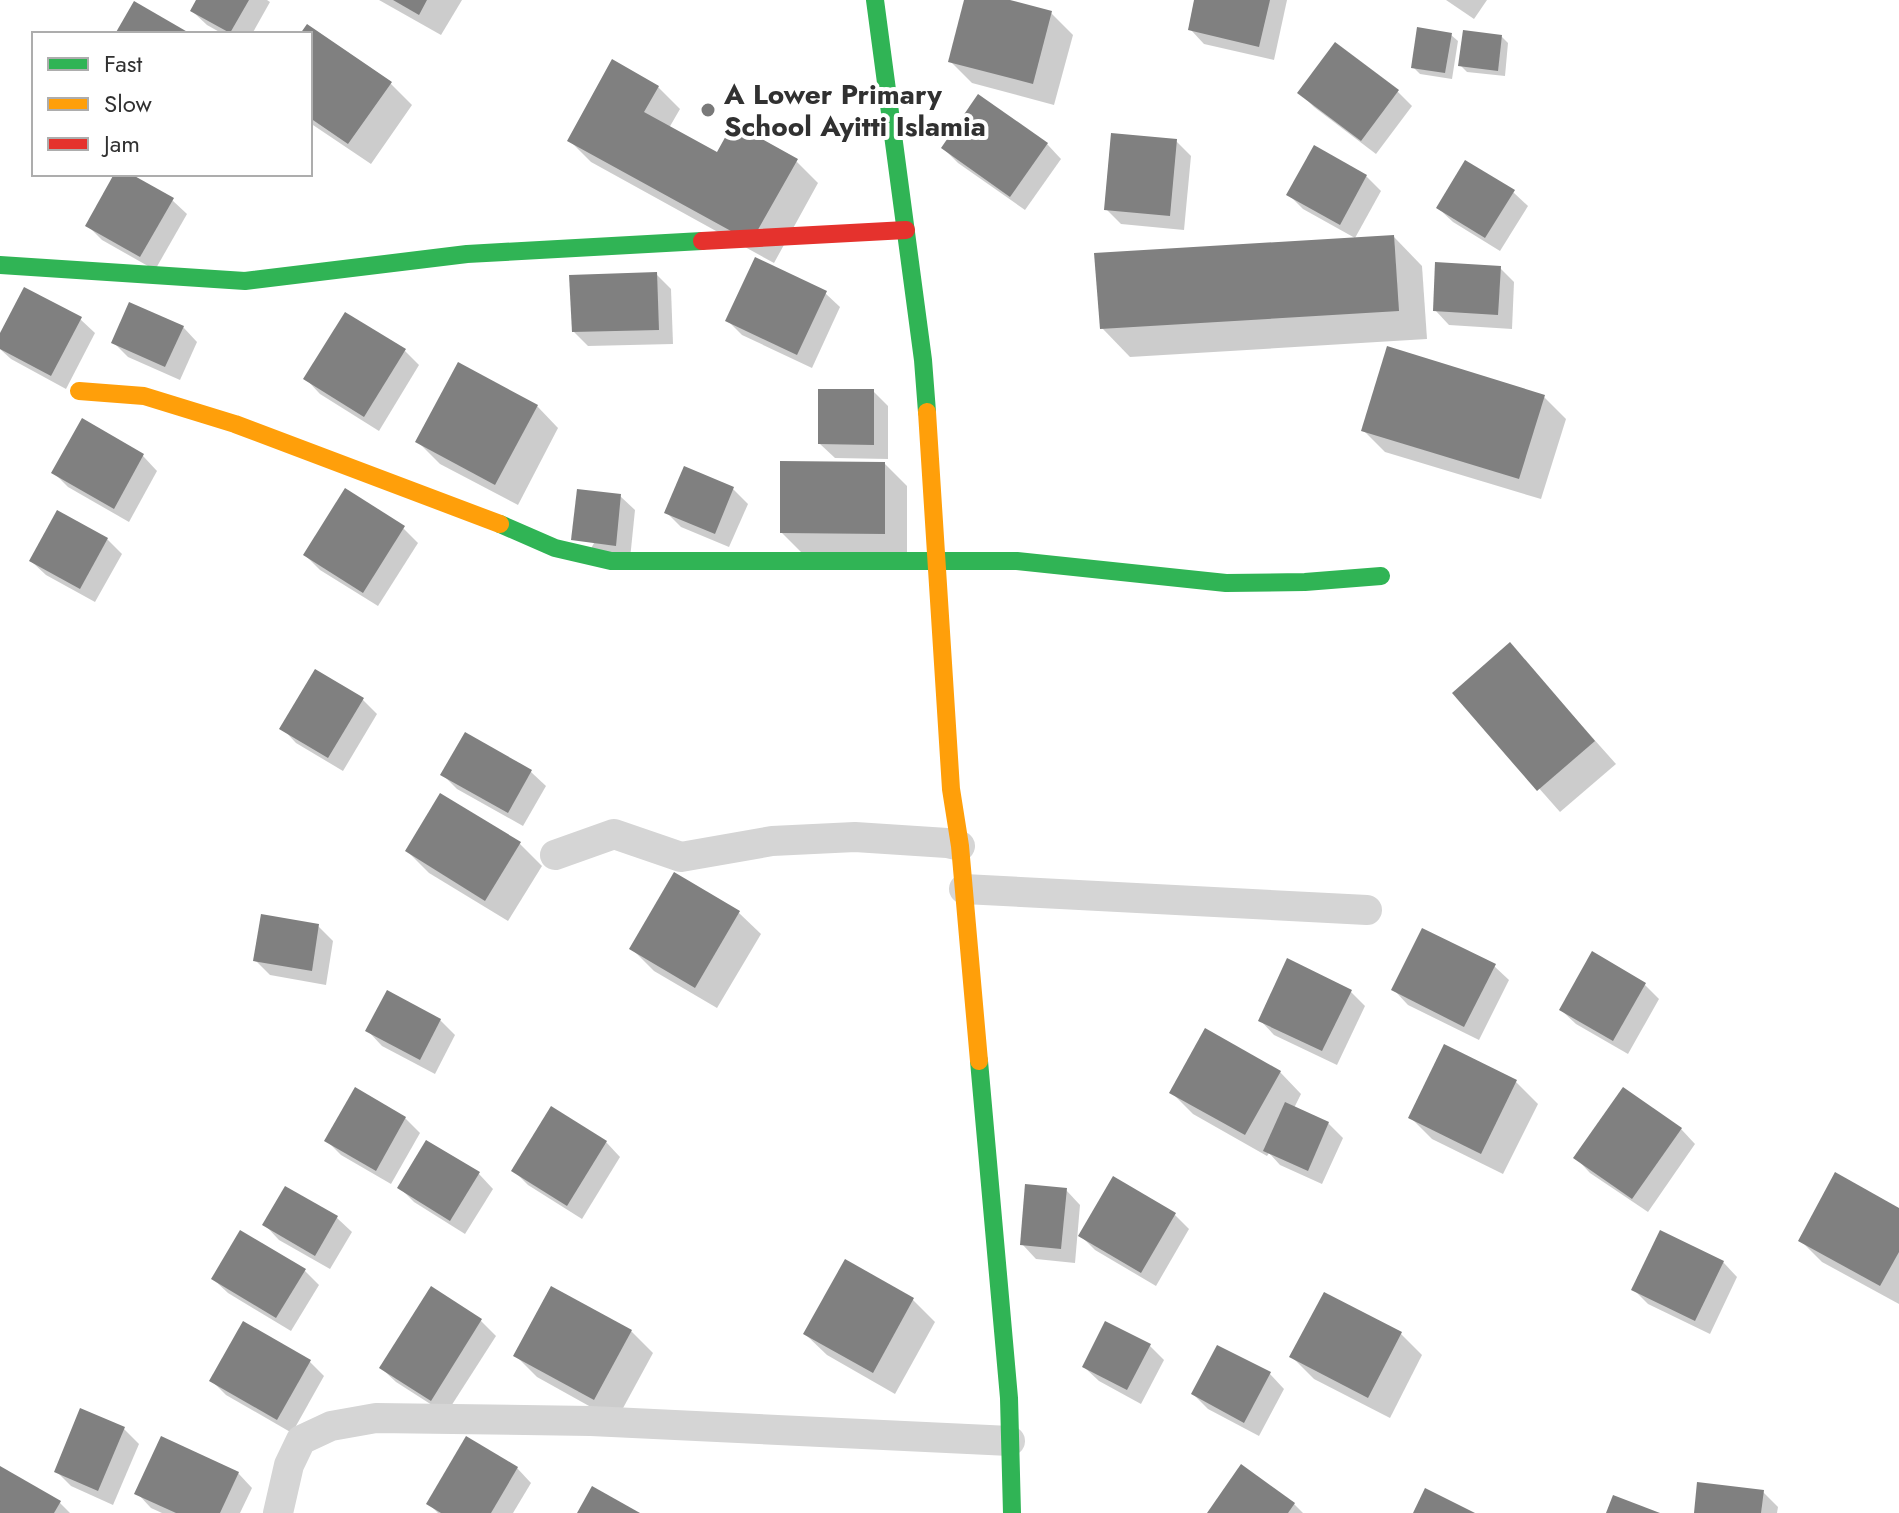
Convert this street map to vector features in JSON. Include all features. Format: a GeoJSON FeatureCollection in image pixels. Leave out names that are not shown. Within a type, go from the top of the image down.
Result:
{"type":"FeatureCollection","features":[{"type":"Feature","properties":{"kind":"street"},"geometry":{"type":"LineString","coordinates":[[875,0],[923,360],[951,789],[960,846],[1009,1398],[1012,1513]]}},
{"type":"Feature","properties":{"kind":"street"},"geometry":{"type":"LineString","coordinates":[[0,265],[245,281],[467,254],[906,230]]}},
{"type":"Feature","properties":{"kind":"street"},"geometry":{"type":"LineString","coordinates":[[79,391],[144,396],[235,424],[509,527],[555,548],[611,561],[1017,561],[1226,583],[1305,582],[1381,576]]}},
{"type":"Feature","properties":{"kind":"street"},"geometry":{"type":"LineString","coordinates":[[555,855],[614,834],[681,857],[772,841],[841,838],[960,846]]}},
{"type":"Feature","properties":{"kind":"street"},"geometry":{"type":"LineString","coordinates":[[964,889],[1367,910]]}},
{"type":"Feature","properties":{"kind":"street"},"geometry":{"type":"LineString","coordinates":[[278,1513],[289,1465],[301,1440],[331,1426],[376,1418],[591,1421],[1010,1441]]}},
{"type":"Feature","properties":{"kind":"building"},"geometry":{"type":"Polygon","coordinates":[[[196,0],[249,0],[231,32],[190,11],[196,0]]]}},
{"type":"Feature","properties":{"kind":"building"},"geometry":{"type":"Polygon","coordinates":[[[393,0],[427,0],[419,15],[393,0]]]}},
{"type":"Feature","properties":{"kind":"building"},"geometry":{"type":"Polygon","coordinates":[[[964,0],[1010,0],[1052,11],[1033,84],[948,62],[964,0]]]}},
{"type":"Feature","properties":{"kind":"building"},"geometry":{"type":"Polygon","coordinates":[[[1194,0],[1270,0],[1259,47],[1188,30],[1194,0]]]}},
{"type":"Feature","properties":{"kind":"building"},"geometry":{"type":"Polygon","coordinates":[[[134,1],[188,32],[116,32],[134,1]]]}},
{"type":"Feature","properties":{"kind":"building"},"geometry":{"type":"Polygon","coordinates":[[[307,24],[392,82],[348,144],[312,119],[312,32],[301,32],[307,24]]]}},
{"type":"Feature","properties":{"kind":"building"},"geometry":{"type":"Polygon","coordinates":[[[1417,27],[1452,33],[1445,73],[1411,68],[1417,27]]]}},
{"type":"Feature","properties":{"kind":"building"},"geometry":{"type":"Polygon","coordinates":[[[1463,30],[1502,35],[1498,71],[1458,66],[1463,30]]]}},
{"type":"Feature","properties":{"kind":"building"},"geometry":{"type":"Polygon","coordinates":[[[1335,42],[1399,90],[1361,141],[1297,93],[1335,42]]]}},
{"type":"Feature","properties":{"kind":"building","name":"A Lower Primary School Ayitti Islamia"},"geometry":{"type":"Polygon","coordinates":[[[612,59],[659,86],[644,112],[717,152],[733,123],[798,159],[751,242],[567,141],[612,59]]]}},
{"type":"Feature","properties":{"kind":"building"},"geometry":{"type":"Polygon","coordinates":[[[978,94],[1048,143],[1010,197],[941,148],[978,94]]]}},
{"type":"Feature","properties":{"kind":"building"},"geometry":{"type":"Polygon","coordinates":[[[1111,133],[1177,139],[1170,216],[1104,210],[1111,133]]]}},
{"type":"Feature","properties":{"kind":"building"},"geometry":{"type":"Polygon","coordinates":[[[1314,145],[1367,175],[1340,225],[1286,195],[1314,145]]]}},
{"type":"Feature","properties":{"kind":"building"},"geometry":{"type":"Polygon","coordinates":[[[1465,160],[1515,190],[1485,238],[1436,208],[1465,160]]]}},
{"type":"Feature","properties":{"kind":"building"},"geometry":{"type":"Polygon","coordinates":[[[113,176],[135,176],[174,198],[140,257],[85,226],[113,176]]]}},
{"type":"Feature","properties":{"kind":"building"},"geometry":{"type":"Polygon","coordinates":[[[1394,235],[1399,311],[1100,329],[1094,253],[1394,235]]]}},
{"type":"Feature","properties":{"kind":"building"},"geometry":{"type":"Polygon","coordinates":[[[755,257],[827,291],[797,355],[725,321],[755,257]]]}},
{"type":"Feature","properties":{"kind":"building"},"geometry":{"type":"Polygon","coordinates":[[[1435,262],[1501,266],[1498,315],[1433,311],[1435,262]]]}},
{"type":"Feature","properties":{"kind":"building"},"geometry":{"type":"Polygon","coordinates":[[[657,272],[659,330],[572,332],[569,275],[657,272]]]}},
{"type":"Feature","properties":{"kind":"building"},"geometry":{"type":"Polygon","coordinates":[[[24,287],[82,317],[51,376],[0,349],[0,333],[24,287]]]}},
{"type":"Feature","properties":{"kind":"building"},"geometry":{"type":"Polygon","coordinates":[[[129,302],[184,326],[165,367],[111,343],[129,302]]]}},
{"type":"Feature","properties":{"kind":"building"},"geometry":{"type":"Polygon","coordinates":[[[345,312],[406,349],[364,417],[303,379],[345,312]]]}},
{"type":"Feature","properties":{"kind":"building"},"geometry":{"type":"Polygon","coordinates":[[[1387,346],[1545,395],[1519,479],[1361,431],[1387,346]]]}},
{"type":"Feature","properties":{"kind":"building"},"geometry":{"type":"Polygon","coordinates":[[[458,362],[538,405],[495,485],[415,442],[458,362]]]}},
{"type":"Feature","properties":{"kind":"building"},"geometry":{"type":"Polygon","coordinates":[[[818,389],[874,389],[874,445],[818,444],[818,389]]]}},
{"type":"Feature","properties":{"kind":"building"},"geometry":{"type":"Polygon","coordinates":[[[82,418],[144,454],[114,509],[51,473],[82,418]]]}},
{"type":"Feature","properties":{"kind":"building"},"geometry":{"type":"Polygon","coordinates":[[[780,461],[885,462],[885,534],[780,533],[780,461]]]}},
{"type":"Feature","properties":{"kind":"building"},"geometry":{"type":"Polygon","coordinates":[[[684,466],[734,487],[715,534],[664,513],[684,466]]]}},
{"type":"Feature","properties":{"kind":"building"},"geometry":{"type":"Polygon","coordinates":[[[345,488],[405,526],[363,593],[303,555],[345,488]]]}},
{"type":"Feature","properties":{"kind":"building"},"geometry":{"type":"Polygon","coordinates":[[[577,489],[621,494],[616,546],[571,540],[577,489]]]}},
{"type":"Feature","properties":{"kind":"building"},"geometry":{"type":"Polygon","coordinates":[[[57,510],[108,538],[80,589],[29,561],[57,510]]]}},
{"type":"Feature","properties":{"kind":"building"},"geometry":{"type":"Polygon","coordinates":[[[1510,642],[1595,741],[1537,791],[1452,693],[1510,642]]]}},
{"type":"Feature","properties":{"kind":"building"},"geometry":{"type":"Polygon","coordinates":[[[315,669],[364,698],[328,758],[279,729],[315,669]]]}},
{"type":"Feature","properties":{"kind":"building"},"geometry":{"type":"Polygon","coordinates":[[[465,732],[532,770],[508,813],[440,775],[465,732]]]}},
{"type":"Feature","properties":{"kind":"building"},"geometry":{"type":"Polygon","coordinates":[[[440,793],[521,842],[485,901],[405,851],[440,793]]]}},
{"type":"Feature","properties":{"kind":"building"},"geometry":{"type":"Polygon","coordinates":[[[674,872],[740,911],[695,988],[629,949],[674,872]]]}},
{"type":"Feature","properties":{"kind":"building"},"geometry":{"type":"Polygon","coordinates":[[[261,914],[319,924],[312,971],[253,961],[261,914]]]}},
{"type":"Feature","properties":{"kind":"building"},"geometry":{"type":"Polygon","coordinates":[[[1422,928],[1496,964],[1464,1027],[1391,990],[1422,928]]]}},
{"type":"Feature","properties":{"kind":"building"},"geometry":{"type":"Polygon","coordinates":[[[1592,951],[1646,983],[1613,1041],[1559,1010],[1592,951]]]}},
{"type":"Feature","properties":{"kind":"building"},"geometry":{"type":"Polygon","coordinates":[[[1287,958],[1352,990],[1322,1051],[1258,1021],[1287,958]]]}},
{"type":"Feature","properties":{"kind":"building"},"geometry":{"type":"Polygon","coordinates":[[[387,990],[441,1019],[420,1060],[365,1031],[387,990]]]}},
{"type":"Feature","properties":{"kind":"building"},"geometry":{"type":"Polygon","coordinates":[[[1205,1028],[1281,1071],[1245,1135],[1169,1093],[1205,1028]]]}},
{"type":"Feature","properties":{"kind":"building"},"geometry":{"type":"Polygon","coordinates":[[[1444,1044],[1517,1080],[1481,1154],[1408,1118],[1444,1044]]]}},
{"type":"Feature","properties":{"kind":"building"},"geometry":{"type":"Polygon","coordinates":[[[355,1087],[406,1117],[376,1171],[324,1141],[355,1087]]]}},
{"type":"Feature","properties":{"kind":"building"},"geometry":{"type":"Polygon","coordinates":[[[1623,1087],[1682,1128],[1632,1199],[1573,1158],[1623,1087]]]}},
{"type":"Feature","properties":{"kind":"building"},"geometry":{"type":"Polygon","coordinates":[[[1285,1102],[1329,1122],[1308,1171],[1263,1151],[1285,1102]]]}},
{"type":"Feature","properties":{"kind":"building"},"geometry":{"type":"Polygon","coordinates":[[[551,1106],[607,1141],[567,1206],[511,1171],[551,1106]]]}},
{"type":"Feature","properties":{"kind":"building"},"geometry":{"type":"Polygon","coordinates":[[[426,1140],[480,1172],[450,1221],[397,1188],[426,1140]]]}},
{"type":"Feature","properties":{"kind":"building"},"geometry":{"type":"Polygon","coordinates":[[[1835,1172],[1899,1208],[1899,1252],[1880,1286],[1798,1241],[1835,1172]]]}},
{"type":"Feature","properties":{"kind":"building"},"geometry":{"type":"Polygon","coordinates":[[[1113,1176],[1176,1213],[1141,1273],[1078,1236],[1113,1176]]]}},
{"type":"Feature","properties":{"kind":"building"},"geometry":{"type":"Polygon","coordinates":[[[1025,1184],[1067,1188],[1061,1249],[1020,1245],[1025,1184]]]}},
{"type":"Feature","properties":{"kind":"building"},"geometry":{"type":"Polygon","coordinates":[[[285,1186],[338,1216],[315,1256],[262,1225],[285,1186]]]}},
{"type":"Feature","properties":{"kind":"building"},"geometry":{"type":"Polygon","coordinates":[[[240,1230],[306,1269],[276,1318],[211,1279],[240,1230]]]}},
{"type":"Feature","properties":{"kind":"building"},"geometry":{"type":"Polygon","coordinates":[[[1660,1230],[1724,1261],[1695,1321],[1631,1290],[1660,1230]]]}},
{"type":"Feature","properties":{"kind":"building"},"geometry":{"type":"Polygon","coordinates":[[[845,1259],[914,1298],[873,1373],[803,1334],[845,1259]]]}},
{"type":"Feature","properties":{"kind":"building"},"geometry":{"type":"Polygon","coordinates":[[[431,1286],[482,1319],[431,1401],[379,1368],[431,1286]]]}},
{"type":"Feature","properties":{"kind":"building"},"geometry":{"type":"Polygon","coordinates":[[[551,1286],[632,1330],[594,1400],[513,1356],[551,1286]]]}},
{"type":"Feature","properties":{"kind":"building"},"geometry":{"type":"Polygon","coordinates":[[[1324,1292],[1402,1332],[1368,1398],[1289,1357],[1324,1292]]]}},
{"type":"Feature","properties":{"kind":"building"},"geometry":{"type":"Polygon","coordinates":[[[243,1321],[311,1360],[277,1420],[209,1381],[243,1321]]]}},
{"type":"Feature","properties":{"kind":"building"},"geometry":{"type":"Polygon","coordinates":[[[1105,1321],[1151,1344],[1127,1390],[1082,1367],[1105,1321]]]}},
{"type":"Feature","properties":{"kind":"building"},"geometry":{"type":"Polygon","coordinates":[[[1217,1345],[1271,1372],[1244,1423],[1191,1394],[1217,1345]]]}},
{"type":"Feature","properties":{"kind":"building"},"geometry":{"type":"Polygon","coordinates":[[[80,1408],[125,1427],[98,1491],[54,1472],[80,1408]]]}},
{"type":"Feature","properties":{"kind":"building"},"geometry":{"type":"Polygon","coordinates":[[[161,1436],[239,1472],[220,1513],[176,1513],[134,1494],[161,1436]]]}},
{"type":"Feature","properties":{"kind":"building"},"geometry":{"type":"Polygon","coordinates":[[[466,1436],[518,1467],[491,1513],[441,1513],[426,1504],[466,1436]]]}},
{"type":"Feature","properties":{"kind":"building"},"geometry":{"type":"Polygon","coordinates":[[[1241,1464],[1295,1503],[1288,1513],[1207,1513],[1241,1464]]]}},
{"type":"Feature","properties":{"kind":"building"},"geometry":{"type":"Polygon","coordinates":[[[0,1466],[61,1501],[54,1513],[0,1513],[0,1466]]]}},
{"type":"Feature","properties":{"kind":"building"},"geometry":{"type":"Polygon","coordinates":[[[1697,1482],[1764,1490],[1761,1513],[1694,1513],[1697,1482]]]}},
{"type":"Feature","properties":{"kind":"building"},"geometry":{"type":"Polygon","coordinates":[[[592,1486],[640,1513],[577,1513],[592,1486]]]}},
{"type":"Feature","properties":{"kind":"building"},"geometry":{"type":"Polygon","coordinates":[[[1425,1488],[1475,1513],[1413,1513],[1425,1488]]]}},
{"type":"Feature","properties":{"kind":"building"},"geometry":{"type":"Polygon","coordinates":[[[1613,1495],[1660,1513],[1606,1513],[1613,1495]]]}},
{"type":"Feature","properties":{"kind":"traffic: fast"},"geometry":{"type":"LineString","coordinates":[[875,0],[923,360],[927,412]]}},
{"type":"Feature","properties":{"kind":"traffic: fast"},"geometry":{"type":"LineString","coordinates":[[0,265],[245,281],[467,254],[702,241]]}},
{"type":"Feature","properties":{"kind":"traffic: fast"},"geometry":{"type":"LineString","coordinates":[[500,524],[555,548],[611,561],[1017,561],[1226,583],[1305,582],[1381,576]]}},
{"type":"Feature","properties":{"kind":"traffic: fast"},"geometry":{"type":"LineString","coordinates":[[979,1061],[1009,1398],[1012,1513]]}},
{"type":"Feature","properties":{"kind":"traffic: slow"},"geometry":{"type":"LineString","coordinates":[[79,391],[144,396],[235,424],[500,524]]}},
{"type":"Feature","properties":{"kind":"traffic: slow"},"geometry":{"type":"LineString","coordinates":[[927,412],[951,789],[960,846],[979,1061]]}},
{"type":"Feature","properties":{"kind":"traffic: jam"},"geometry":{"type":"LineString","coordinates":[[702,241],[906,230]]}},
{"type":"Feature","properties":{"kind":"place","name":"A Lower Primary School Ayitti Islamia"},"geometry":{"type":"Point","coordinates":[708,110]}}]}
